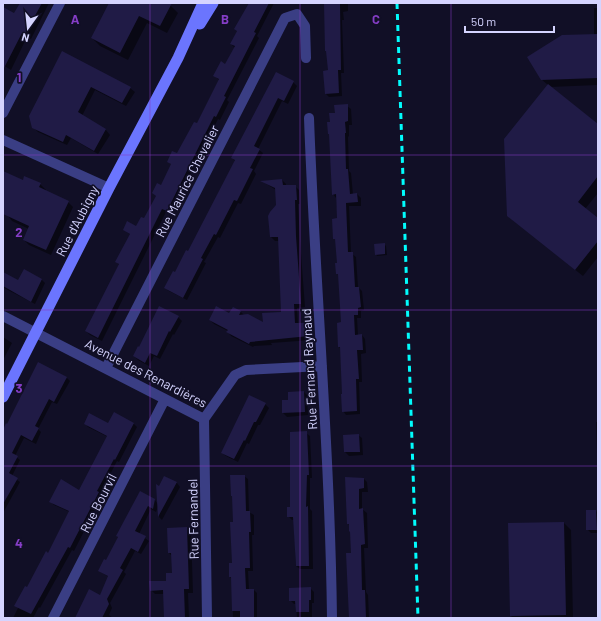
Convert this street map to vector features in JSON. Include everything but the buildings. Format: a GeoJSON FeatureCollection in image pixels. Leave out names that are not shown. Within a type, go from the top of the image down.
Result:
{"type":"FeatureCollection","features":[{"type":"Feature","properties":{"kind":"main road","name":"Rue d'Aubigny"},"geometry":{"type":"LineString","coordinates":[[3,397],[109,188],[178,58],[203,3]]}},
{"type":"Feature","properties":{"kind":"main road","name":"Rue d'Aubigny"},"geometry":{"type":"LineString","coordinates":[[178,58],[213,3]]}},
{"type":"Feature","properties":{"kind":"street"},"geometry":{"type":"LineString","coordinates":[[3,113],[60,3]]}},
{"type":"Feature","properties":{"kind":"street","name":"Rue Maurice Chevalier"},"geometry":{"type":"LineString","coordinates":[[106,368],[285,18],[297,14],[305,26],[306,58]]}},
{"type":"Feature","properties":{"kind":"street","name":"Rue Fernand Raynaud"},"geometry":{"type":"LineString","coordinates":[[309,118],[322,366],[332,618]]}},
{"type":"Feature","properties":{"kind":"street"},"geometry":{"type":"LineString","coordinates":[[3,140],[109,188]]}},
{"type":"Feature","properties":{"kind":"street","name":"Avenue des Renardières"},"geometry":{"type":"LineString","coordinates":[[3,316],[204,419],[235,375],[246,370],[322,366]]}},
{"type":"Feature","properties":{"kind":"street","name":"Rue Bourvil"},"geometry":{"type":"LineString","coordinates":[[53,618],[166,399]]}},
{"type":"Feature","properties":{"kind":"street","name":"Rue Fernandel"},"geometry":{"type":"LineString","coordinates":[[204,419],[208,618]]}},
{"type":"Feature","properties":{"kind":"railway"},"geometry":{"type":"LineString","coordinates":[[397,3],[418,618]]}}]}
